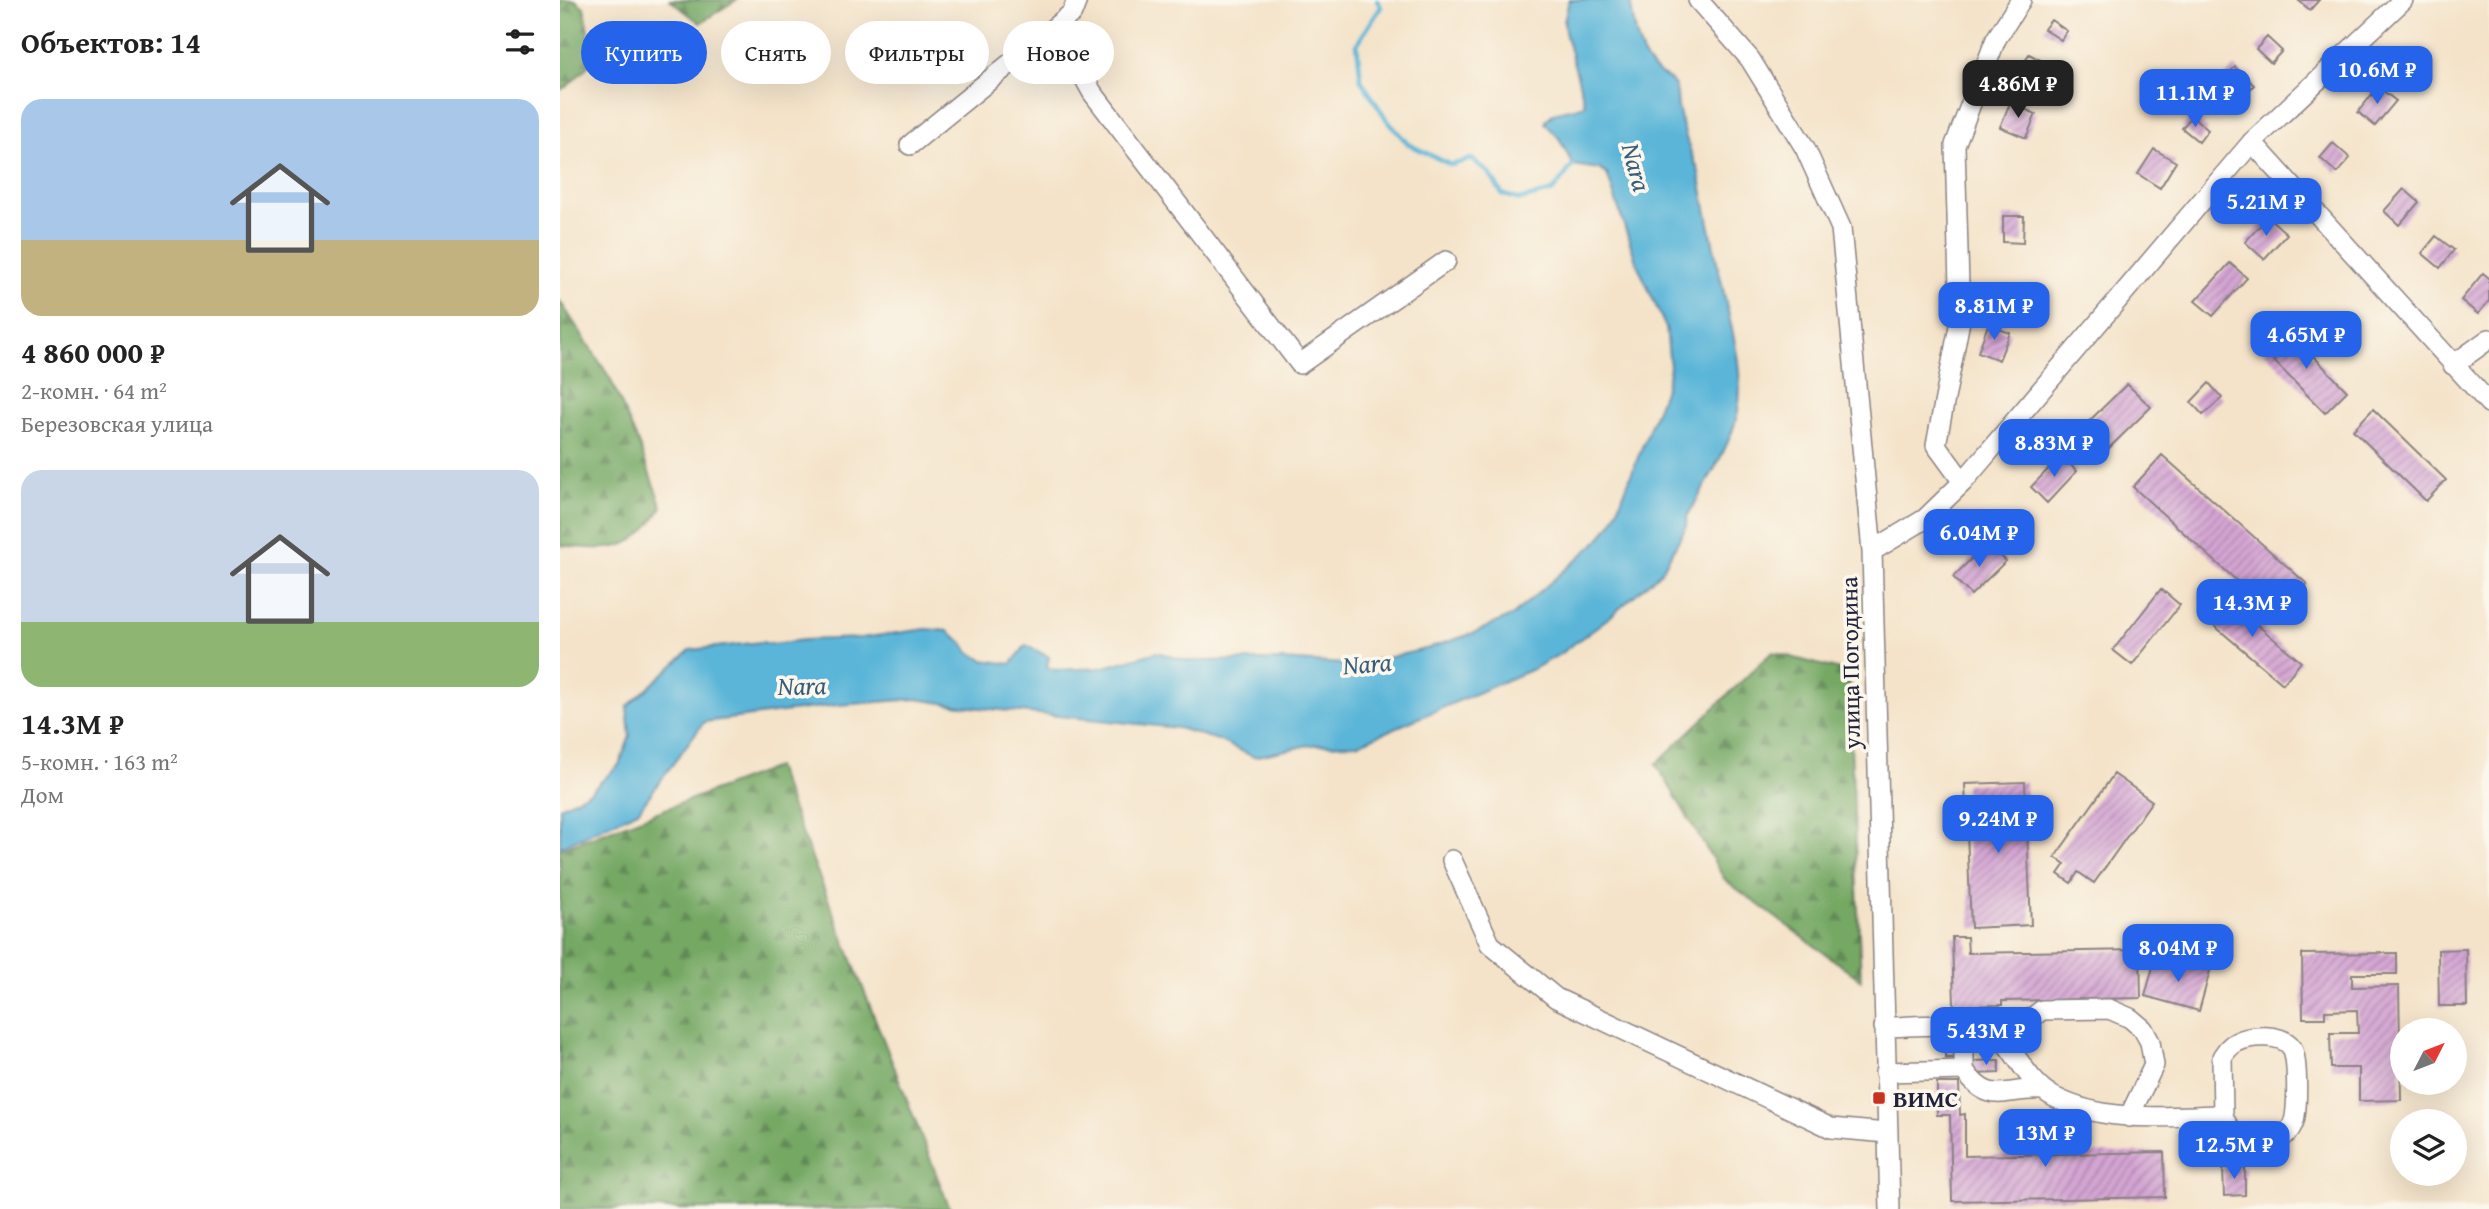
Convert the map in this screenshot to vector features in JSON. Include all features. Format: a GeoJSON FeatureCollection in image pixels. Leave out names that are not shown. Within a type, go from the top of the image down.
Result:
{"type":"FeatureCollection","features":[{"type":"Feature","properties":{"kind":"street"},"geometry":{"type":"LineString","coordinates":[[1063,21],[1072,13],[1077,0]]}},
{"type":"Feature","properties":{"kind":"street"},"geometry":{"type":"LineString","coordinates":[[1698,0],[1750,59],[1805,148],[1841,228],[1872,551]]}},
{"type":"Feature","properties":{"kind":"street"},"geometry":{"type":"LineString","coordinates":[[1964,482],[1936,445],[1960,321],[1955,145],[1996,39],[2021,0]]}},
{"type":"Feature","properties":{"kind":"street","name":"улица Погодина"},"geometry":{"type":"LineString","coordinates":[[1890,1209],[1872,551],[1925,519],[1964,482],[2252,142],[2403,0]]}},
{"type":"Feature","properties":{"kind":"street"},"geometry":{"type":"LineString","coordinates":[[910,145],[1003,70]]}},
{"type":"Feature","properties":{"kind":"street"},"geometry":{"type":"LineString","coordinates":[[1087,84],[1300,365],[1446,261]]}},
{"type":"Feature","properties":{"kind":"street"},"geometry":{"type":"LineString","coordinates":[[2252,142],[2489,403]]}},
{"type":"Feature","properties":{"kind":"street"},"geometry":{"type":"LineString","coordinates":[[2453,365],[2489,339]]}},
{"type":"Feature","properties":{"kind":"street"},"geometry":{"type":"LineString","coordinates":[[1452,860],[1490,944],[1556,998],[1831,1128],[1887,1133]]}},
{"type":"Feature","properties":{"kind":"street"},"geometry":{"type":"LineString","coordinates":[[2012,1051],[2021,1029],[2042,1010],[2109,1009],[2130,1018],[2143,1029],[2150,1042],[2154,1065],[2129,1116]]}},
{"type":"Feature","properties":{"kind":"street"},"geometry":{"type":"LineString","coordinates":[[1964,1026],[1964,1070],[1972,1081],[1989,1092],[2008,1094],[2029,1089],[2042,1090],[2085,1110],[2129,1116],[2223,1115]]}},
{"type":"Feature","properties":{"kind":"street"},"geometry":{"type":"LineString","coordinates":[[1884,1027],[1964,1026],[1993,1035],[2012,1051],[2042,1090]]}},
{"type":"Feature","properties":{"kind":"street"},"geometry":{"type":"LineString","coordinates":[[2246,1038],[2277,1038],[2288,1044],[2295,1056],[2296,1114],[2294,1123],[2285,1135],[2279,1140],[2248,1140],[2231,1132],[2223,1115],[2222,1058],[2226,1051],[2246,1038]]}},
{"type":"Feature","properties":{"kind":"street"},"geometry":{"type":"LineString","coordinates":[[1885,1072],[1964,1070]]}},
{"type":"Feature","properties":{"kind":"green space"},"geometry":{"type":"Polygon","coordinates":[[[560,0],[575,0],[584,7],[586,21],[581,21],[581,73],[560,90],[560,0]]]}},
{"type":"Feature","properties":{"kind":"green space"},"geometry":{"type":"Polygon","coordinates":[[[670,0],[736,0],[703,21],[697,21],[670,0]]]}},
{"type":"Feature","properties":{"kind":"green space"},"geometry":{"type":"Polygon","coordinates":[[[560,301],[610,378],[662,507],[641,534],[619,546],[593,548],[560,545],[560,301]]]}},
{"type":"Feature","properties":{"kind":"green space"},"geometry":{"type":"Polygon","coordinates":[[[1772,652],[1848,672],[1861,980],[1725,880],[1656,764],[1772,652]]]}},
{"type":"Feature","properties":{"kind":"green space"},"geometry":{"type":"Polygon","coordinates":[[[776,767],[950,1209],[560,1209],[560,849],[776,767]]]}},
{"type":"Feature","properties":{"kind":"water","name":"Nara"},"geometry":{"type":"Polygon","coordinates":[[[1569,0],[1630,0],[1636,34],[1646,59],[1675,86],[1684,131],[1698,169],[1736,347],[1740,378],[1738,411],[1730,437],[1687,517],[1686,527],[1661,572],[1611,616],[1560,654],[1535,668],[1358,744],[1309,745],[1254,757],[1218,740],[1178,728],[917,699],[838,705],[704,722],[638,811],[560,847],[560,807],[590,792],[619,765],[630,736],[627,707],[690,650],[761,642],[772,644],[860,638],[926,629],[948,631],[963,643],[968,651],[983,660],[1011,664],[1026,645],[1049,657],[1047,667],[1055,670],[1101,668],[1157,652],[1188,661],[1281,660],[1346,664],[1426,649],[1474,633],[1513,615],[1599,540],[1613,521],[1666,386],[1670,367],[1666,328],[1637,264],[1607,174],[1599,169],[1573,165],[1559,138],[1545,123],[1553,114],[1585,104],[1565,32],[1564,22],[1569,0]]]}},
{"type":"Feature","properties":{"kind":"building"},"geometry":{"type":"Polygon","coordinates":[[[2298,0],[2319,0],[2310,10],[2298,0]]]}},
{"type":"Feature","properties":{"kind":"building"},"geometry":{"type":"Polygon","coordinates":[[[2051,20],[2067,31],[2061,40],[2044,29],[2051,20]]]}},
{"type":"Feature","properties":{"kind":"building"},"geometry":{"type":"Polygon","coordinates":[[[2267,37],[2282,51],[2271,63],[2256,49],[2267,37]]]}},
{"type":"Feature","properties":{"kind":"building"},"geometry":{"type":"Polygon","coordinates":[[[2029,54],[2044,62],[2034,83],[2018,75],[2029,54]]]}},
{"type":"Feature","properties":{"kind":"building"},"geometry":{"type":"Polygon","coordinates":[[[2235,67],[2254,85],[2235,105],[2216,86],[2235,67]]]}},
{"type":"Feature","properties":{"kind":"building"},"geometry":{"type":"Polygon","coordinates":[[[2378,87],[2396,101],[2375,126],[2358,112],[2378,87]]]}},
{"type":"Feature","properties":{"kind":"building"},"geometry":{"type":"Polygon","coordinates":[[[2010,103],[2036,114],[2026,138],[2000,127],[2010,103]]]}},
{"type":"Feature","properties":{"kind":"building"},"geometry":{"type":"Polygon","coordinates":[[[2192,116],[2208,130],[2199,142],[2182,128],[2192,116]]]}},
{"type":"Feature","properties":{"kind":"building"},"geometry":{"type":"Polygon","coordinates":[[[2333,143],[2350,158],[2337,173],[2320,158],[2333,143]]]}},
{"type":"Feature","properties":{"kind":"building"},"geometry":{"type":"Polygon","coordinates":[[[2154,149],[2176,162],[2160,188],[2138,174],[2154,149]]]}},
{"type":"Feature","properties":{"kind":"building"},"geometry":{"type":"Polygon","coordinates":[[[2404,189],[2419,202],[2399,225],[2384,211],[2404,189]]]}},
{"type":"Feature","properties":{"kind":"building"},"geometry":{"type":"Polygon","coordinates":[[[2003,216],[2024,216],[2023,243],[2003,242],[2003,216]]]}},
{"type":"Feature","properties":{"kind":"building"},"geometry":{"type":"Polygon","coordinates":[[[2268,217],[2287,234],[2264,259],[2245,242],[2268,217]]]}},
{"type":"Feature","properties":{"kind":"building"},"geometry":{"type":"Polygon","coordinates":[[[2436,236],[2454,250],[2440,268],[2422,253],[2436,236]]]}},
{"type":"Feature","properties":{"kind":"building"},"geometry":{"type":"Polygon","coordinates":[[[2230,263],[2247,278],[2213,316],[2195,301],[2230,263]]]}},
{"type":"Feature","properties":{"kind":"building"},"geometry":{"type":"Polygon","coordinates":[[[2483,273],[2489,278],[2489,301],[2478,314],[2461,300],[2483,273]]]}},
{"type":"Feature","properties":{"kind":"building"},"geometry":{"type":"Polygon","coordinates":[[[1988,325],[2010,333],[1999,360],[1978,352],[1988,325]]]}},
{"type":"Feature","properties":{"kind":"building"},"geometry":{"type":"Polygon","coordinates":[[[2288,330],[2347,391],[2325,413],[2265,352],[2288,330]]]}},
{"type":"Feature","properties":{"kind":"building"},"geometry":{"type":"Polygon","coordinates":[[[2209,383],[2222,398],[2203,415],[2191,402],[2209,383]]]}},
{"type":"Feature","properties":{"kind":"building"},"geometry":{"type":"Polygon","coordinates":[[[2127,384],[2151,407],[2103,454],[2080,430],[2127,384]]]}},
{"type":"Feature","properties":{"kind":"building"},"geometry":{"type":"Polygon","coordinates":[[[2373,409],[2446,480],[2426,501],[2353,430],[2373,409]]]}},
{"type":"Feature","properties":{"kind":"building"},"geometry":{"type":"Polygon","coordinates":[[[2162,455],[2307,584],[2277,617],[2133,487],[2162,455]]]}},
{"type":"Feature","properties":{"kind":"building"},"geometry":{"type":"Polygon","coordinates":[[[2061,456],[2077,471],[2047,503],[2031,487],[2061,456]]]}},
{"type":"Feature","properties":{"kind":"building"},"geometry":{"type":"Polygon","coordinates":[[[1987,543],[2006,561],[1971,595],[1953,577],[1987,543]]]}},
{"type":"Feature","properties":{"kind":"building"},"geometry":{"type":"Polygon","coordinates":[[[2161,589],[2180,605],[2132,665],[2113,650],[2161,589]]]}},
{"type":"Feature","properties":{"kind":"building"},"geometry":{"type":"Polygon","coordinates":[[[2221,594],[2301,662],[2283,684],[2203,616],[2221,594]]]}},
{"type":"Feature","properties":{"kind":"building"},"geometry":{"type":"Polygon","coordinates":[[[2114,774],[2152,801],[2094,883],[2078,872],[2071,883],[2058,874],[2065,864],[2055,857],[2114,774]]]}},
{"type":"Feature","properties":{"kind":"building"},"geometry":{"type":"Polygon","coordinates":[[[2025,782],[2031,925],[1971,928],[1965,784],[2025,782]]]}},
{"type":"Feature","properties":{"kind":"building"},"geometry":{"type":"Polygon","coordinates":[[[1952,937],[1967,937],[1968,953],[2140,950],[2141,998],[2002,1001],[2002,1005],[1954,1006],[1952,937]]]}},
{"type":"Feature","properties":{"kind":"building"},"geometry":{"type":"Polygon","coordinates":[[[2466,949],[2467,1006],[2439,1006],[2438,950],[2466,949]]]}},
{"type":"Feature","properties":{"kind":"building"},"geometry":{"type":"Polygon","coordinates":[[[2397,953],[2397,974],[2352,974],[2352,987],[2399,986],[2400,1018],[2390,1018],[2390,1096],[2401,1096],[2401,1100],[2359,1101],[2359,1068],[2331,1068],[2330,1033],[2358,1033],[2357,1010],[2325,1011],[2325,1018],[2303,1018],[2302,954],[2397,953]]]}},
{"type":"Feature","properties":{"kind":"building"},"geometry":{"type":"Polygon","coordinates":[[[2156,956],[2210,971],[2199,1011],[2145,996],[2156,956]]]}},
{"type":"Feature","properties":{"kind":"building"},"geometry":{"type":"Polygon","coordinates":[[[1945,1042],[1958,1042],[1958,1058],[1945,1058],[1945,1042]]]}},
{"type":"Feature","properties":{"kind":"building"},"geometry":{"type":"Polygon","coordinates":[[[1999,1060],[1999,1073],[1973,1074],[1973,1061],[1999,1060]]]}},
{"type":"Feature","properties":{"kind":"building"},"geometry":{"type":"Polygon","coordinates":[[[1937,1083],[1959,1083],[1960,1115],[1965,1114],[1965,1156],[2164,1152],[2165,1197],[1952,1201],[1950,1115],[1937,1115],[1937,1083]]]}},
{"type":"Feature","properties":{"kind":"building"},"geometry":{"type":"Polygon","coordinates":[[[2245,1167],[2245,1195],[2224,1196],[2223,1168],[2245,1167]]]}},
{"type":"Feature","properties":{"kind":"waterway"},"geometry":{"type":"LineString","coordinates":[[1377,0],[1381,7],[1357,44],[1361,80],[1387,120],[1408,144],[1451,165],[1472,159],[1490,174],[1502,194],[1520,200],[1553,191],[1575,162]]}},
{"type":"Feature","properties":{"kind":"place","name":"ВИМС"},"geometry":{"type":"Point","coordinates":[1879,1098]}}]}
